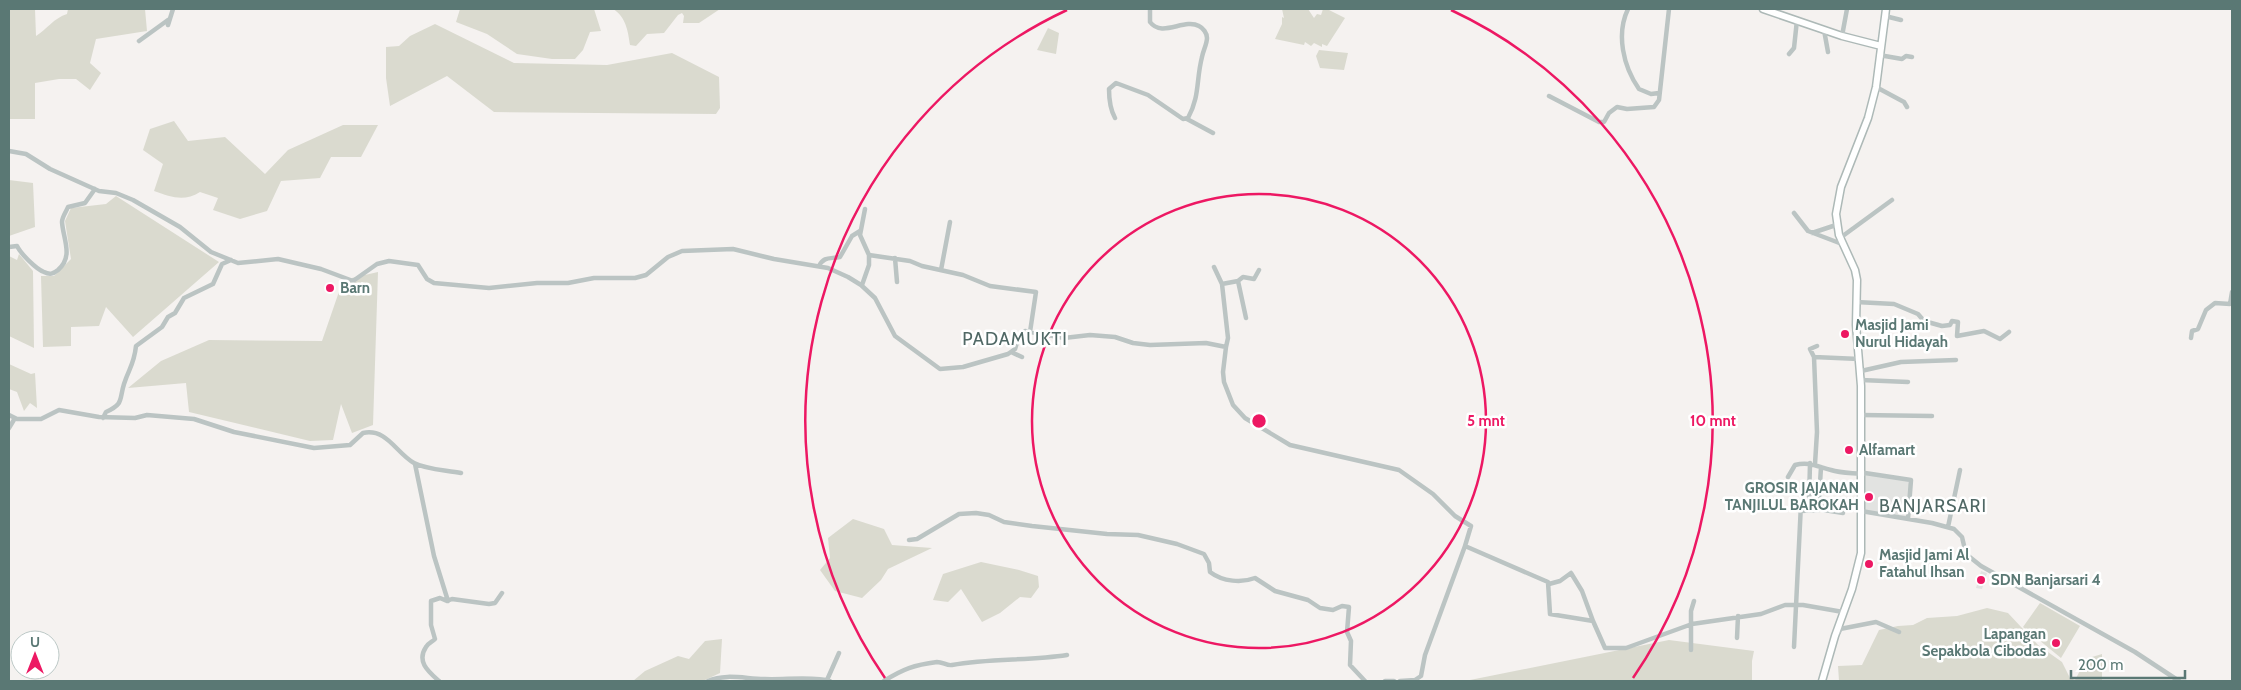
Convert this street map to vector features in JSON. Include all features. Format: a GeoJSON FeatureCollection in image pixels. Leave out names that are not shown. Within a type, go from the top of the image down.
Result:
{"type":"FeatureCollection","features":[{"type":"Feature","properties":{"kind":"main road"},"geometry":{"type":"LineString","coordinates":[[1763,9],[1842,36],[1881,46]]}},
{"type":"Feature","properties":{"kind":"main road"},"geometry":{"type":"LineString","coordinates":[[1822,681],[1860,558],[1861,371],[1856,274],[1836,225],[1839,192],[1867,122],[1876,88],[1886,12]]}},
{"type":"Feature","properties":{"kind":"street"},"geometry":{"type":"LineString","coordinates":[[138,41],[168,23],[173,9]]}},
{"type":"Feature","properties":{"kind":"street"},"geometry":{"type":"LineString","coordinates":[[1150,9],[1150,22],[1155,27],[1166,28],[1192,24],[1199,26],[1206,34],[1207,40],[1201,59],[1199,90],[1187,119]]}},
{"type":"Feature","properties":{"kind":"street"},"geometry":{"type":"LineString","coordinates":[[1628,9],[1622,27],[1623,51],[1639,89],[1651,94],[1659,93]]}},
{"type":"Feature","properties":{"kind":"street"},"geometry":{"type":"LineString","coordinates":[[1549,96],[1579,113],[1602,123],[1617,107],[1628,109],[1654,107],[1659,100],[1669,9]]}},
{"type":"Feature","properties":{"kind":"street"},"geometry":{"type":"LineString","coordinates":[[1842,36],[1847,9]]}},
{"type":"Feature","properties":{"kind":"street"},"geometry":{"type":"LineString","coordinates":[[1886,12],[1901,20]]}},
{"type":"Feature","properties":{"kind":"street"},"geometry":{"type":"LineString","coordinates":[[1789,54],[1794,46],[1797,20]]}},
{"type":"Feature","properties":{"kind":"street"},"geometry":{"type":"LineString","coordinates":[[1824,30],[1828,52]]}},
{"type":"Feature","properties":{"kind":"street"},"geometry":{"type":"LineString","coordinates":[[1880,55],[1902,59],[1906,56],[1912,57]]}},
{"type":"Feature","properties":{"kind":"street"},"geometry":{"type":"LineString","coordinates":[[1115,118],[1110,108],[1110,89],[1117,82],[1148,95],[1181,118],[1213,132]]}},
{"type":"Feature","properties":{"kind":"street"},"geometry":{"type":"LineString","coordinates":[[1876,88],[1904,102],[1907,107]]}},
{"type":"Feature","properties":{"kind":"street"},"geometry":{"type":"LineString","coordinates":[[9,151],[26,154],[50,169],[95,189],[116,193],[133,200],[180,227],[211,252],[242,264],[278,259],[321,269],[353,281],[377,264],[389,261],[404,261],[418,265],[427,279],[434,283],[474,288],[537,282],[568,283],[594,278],[635,278],[646,275],[675,253],[694,249],[733,250],[828,268],[862,285],[875,298],[895,336],[940,369],[963,368],[1011,352],[1015,349],[1021,333],[1030,332],[1064,338],[1090,335],[1115,337],[1150,346],[1176,346],[1198,343],[1226,347]]}},
{"type":"Feature","properties":{"kind":"street"},"geometry":{"type":"LineString","coordinates":[[9,247],[16,246],[37,269],[47,274],[55,272],[64,263],[66,256],[67,241],[62,221],[68,208],[85,202],[95,189]]}},
{"type":"Feature","properties":{"kind":"street"},"geometry":{"type":"LineString","coordinates":[[1794,213],[1812,233],[1841,241],[1892,200]]}},
{"type":"Feature","properties":{"kind":"street"},"geometry":{"type":"LineString","coordinates":[[862,285],[869,265],[869,255],[860,231],[865,209]]}},
{"type":"Feature","properties":{"kind":"street"},"geometry":{"type":"LineString","coordinates":[[941,270],[950,222]]}},
{"type":"Feature","properties":{"kind":"street"},"geometry":{"type":"LineString","coordinates":[[1812,233],[1836,225]]}},
{"type":"Feature","properties":{"kind":"street"},"geometry":{"type":"LineString","coordinates":[[819,266],[822,260],[827,257],[840,257],[852,236],[860,231]]}},
{"type":"Feature","properties":{"kind":"street"},"geometry":{"type":"LineString","coordinates":[[869,255],[895,258],[963,275],[990,286],[1036,292],[1030,332]]}},
{"type":"Feature","properties":{"kind":"street"},"geometry":{"type":"LineString","coordinates":[[895,258],[897,282]]}},
{"type":"Feature","properties":{"kind":"street"},"geometry":{"type":"LineString","coordinates":[[103,418],[106,411],[116,407],[122,399],[124,383],[135,362],[136,346],[157,332],[168,317],[175,313],[185,297],[213,284],[222,264],[231,260]]}},
{"type":"Feature","properties":{"kind":"street"},"geometry":{"type":"LineString","coordinates":[[1214,268],[1222,284],[1228,337],[1223,372],[1224,382],[1232,405],[1245,418],[1290,445],[1399,470],[1433,494],[1455,516],[1471,526],[1425,655],[1421,676],[1415,680],[1400,681]]}},
{"type":"Feature","properties":{"kind":"street"},"geometry":{"type":"LineString","coordinates":[[1222,284],[1238,281],[1243,277],[1254,278],[1259,270]]}},
{"type":"Feature","properties":{"kind":"street"},"geometry":{"type":"LineString","coordinates":[[1238,281],[1246,318]]}},
{"type":"Feature","properties":{"kind":"street"},"geometry":{"type":"LineString","coordinates":[[2191,338],[2192,331],[2198,329],[2206,310],[2215,303],[2230,304],[2232,292]]}},
{"type":"Feature","properties":{"kind":"street"},"geometry":{"type":"LineString","coordinates":[[1856,302],[1894,304],[1918,314],[1924,321],[1942,326],[1950,325],[1952,320],[1958,322],[1957,336],[1984,331],[2000,339],[2009,332]]}},
{"type":"Feature","properties":{"kind":"street"},"geometry":{"type":"LineString","coordinates":[[1809,502],[1817,434],[1814,358],[1810,349],[1817,346]]}},
{"type":"Feature","properties":{"kind":"street"},"geometry":{"type":"LineString","coordinates":[[1011,352],[1022,357]]}},
{"type":"Feature","properties":{"kind":"street"},"geometry":{"type":"LineString","coordinates":[[1814,358],[1859,359]]}},
{"type":"Feature","properties":{"kind":"street"},"geometry":{"type":"LineString","coordinates":[[1861,371],[1901,362],[1956,360]]}},
{"type":"Feature","properties":{"kind":"street"},"geometry":{"type":"LineString","coordinates":[[1861,380],[1908,382]]}},
{"type":"Feature","properties":{"kind":"street"},"geometry":{"type":"LineString","coordinates":[[9,415],[15,418],[41,419],[59,410],[103,418],[135,418],[147,415],[194,419],[234,432],[314,448],[350,445],[363,433],[373,433],[382,435],[415,464],[461,473]]}},
{"type":"Feature","properties":{"kind":"street"},"geometry":{"type":"LineString","coordinates":[[1861,415],[1932,416]]}},
{"type":"Feature","properties":{"kind":"street"},"geometry":{"type":"LineString","coordinates":[[9,428],[15,418]]}},
{"type":"Feature","properties":{"kind":"street"},"geometry":{"type":"LineString","coordinates":[[415,464],[434,556],[448,601]]}},
{"type":"Feature","properties":{"kind":"street"},"geometry":{"type":"LineString","coordinates":[[1788,477],[1796,465],[1812,464],[1833,471],[1860,475],[1865,473],[1911,480],[1908,520]]}},
{"type":"Feature","properties":{"kind":"street"},"geometry":{"type":"LineString","coordinates":[[1821,467],[1819,501],[1822,508]]}},
{"type":"Feature","properties":{"kind":"street"},"geometry":{"type":"LineString","coordinates":[[1948,527],[1960,470]]}},
{"type":"Feature","properties":{"kind":"street"},"geometry":{"type":"LineString","coordinates":[[1794,647],[1801,503],[1819,501]]}},
{"type":"Feature","properties":{"kind":"street"},"geometry":{"type":"LineString","coordinates":[[1801,510],[1819,510],[1822,508],[1843,513]]}},
{"type":"Feature","properties":{"kind":"street"},"geometry":{"type":"LineString","coordinates":[[1861,511],[1948,527],[1960,532],[1966,554],[1981,566],[2135,652],[2180,681]]}},
{"type":"Feature","properties":{"kind":"street"},"geometry":{"type":"LineString","coordinates":[[909,540],[918,539],[959,514],[973,513],[989,515],[1004,522],[1063,530],[1136,534],[1177,544],[1204,554],[1209,563],[1210,572],[1219,577],[1241,582],[1255,578],[1275,591],[1308,600],[1320,608],[1332,610],[1342,606],[1349,607],[1346,632],[1351,641],[1350,665],[1365,681]]}},
{"type":"Feature","properties":{"kind":"street"},"geometry":{"type":"LineString","coordinates":[[1465,546],[1549,584],[1571,573],[1582,591],[1604,647],[1614,649],[1649,642],[1692,624],[1761,614],[1781,606],[1796,605],[1844,612]]}},
{"type":"Feature","properties":{"kind":"street"},"geometry":{"type":"LineString","coordinates":[[1549,584],[1550,614],[1593,621]]}},
{"type":"Feature","properties":{"kind":"street"},"geometry":{"type":"LineString","coordinates":[[448,601],[452,598],[489,604],[495,602],[502,593]]}},
{"type":"Feature","properties":{"kind":"street"},"geometry":{"type":"LineString","coordinates":[[439,681],[424,668],[423,662],[426,647],[435,639],[432,626],[431,601],[440,598],[448,601]]}},
{"type":"Feature","properties":{"kind":"street"},"geometry":{"type":"LineString","coordinates":[[1691,650],[1691,607],[1694,601]]}},
{"type":"Feature","properties":{"kind":"street"},"geometry":{"type":"LineString","coordinates":[[1737,636],[1738,616]]}},
{"type":"Feature","properties":{"kind":"street"},"geometry":{"type":"LineString","coordinates":[[1835,636],[1838,635],[1840,629],[1873,622],[1881,623],[1899,632]]}},
{"type":"Feature","properties":{"kind":"street"},"geometry":{"type":"LineString","coordinates":[[708,681],[743,676],[764,679],[829,681],[839,653]]}},
{"type":"Feature","properties":{"kind":"street"},"geometry":{"type":"LineString","coordinates":[[884,681],[906,668],[938,662],[951,665],[984,659],[1047,658],[1067,655]]}},
{"type":"Feature","properties":{"kind":"street"},"geometry":{"type":"LineString","coordinates":[[1385,681],[1394,681]]}},
{"type":"Feature","properties":{"kind":"shaded area"},"geometry":{"type":"Polygon","coordinates":[[[9,9],[35,9],[36,36],[58,18],[67,14],[68,9],[145,9],[147,31],[96,39],[90,63],[101,73],[90,90],[76,79],[59,79],[35,83],[35,119],[9,119],[9,9]]]}},
{"type":"Feature","properties":{"kind":"shaded area"},"geometry":{"type":"Polygon","coordinates":[[[460,9],[594,9],[601,31],[590,32],[583,50],[575,59],[552,59],[517,54],[487,34],[456,22],[460,9]]]}},
{"type":"Feature","properties":{"kind":"shaded area"},"geometry":{"type":"Polygon","coordinates":[[[613,9],[720,9],[699,23],[683,23],[684,16],[682,13],[678,15],[664,33],[647,34],[636,46],[630,45],[624,20],[613,9]]]}},
{"type":"Feature","properties":{"kind":"shaded area"},"geometry":{"type":"Polygon","coordinates":[[[1282,9],[1308,9],[1314,18],[1317,14],[1321,15],[1323,9],[1327,9],[1345,18],[1327,46],[1322,44],[1322,47],[1314,43],[1311,46],[1305,42],[1304,45],[1275,39],[1282,24],[1282,17],[1284,18],[1282,9]]]}},
{"type":"Feature","properties":{"kind":"shaded area"},"geometry":{"type":"Polygon","coordinates":[[[435,24],[514,63],[607,65],[672,53],[719,77],[720,108],[716,114],[494,112],[447,76],[390,106],[386,78],[386,47],[399,46],[410,36],[435,24]]]}},
{"type":"Feature","properties":{"kind":"shaded area"},"geometry":{"type":"Polygon","coordinates":[[[1048,28],[1059,33],[1056,54],[1037,50],[1048,28]]]}},
{"type":"Feature","properties":{"kind":"shaded area"},"geometry":{"type":"Polygon","coordinates":[[[1319,50],[1348,53],[1344,70],[1320,68],[1316,56],[1319,50]]]}},
{"type":"Feature","properties":{"kind":"shaded area"},"geometry":{"type":"Polygon","coordinates":[[[174,121],[188,141],[225,137],[265,174],[288,150],[343,125],[378,125],[361,157],[331,157],[320,178],[281,181],[267,211],[240,219],[213,210],[218,198],[200,192],[183,198],[172,197],[154,191],[163,164],[143,150],[150,129],[174,121]]]}},
{"type":"Feature","properties":{"kind":"shaded area"},"geometry":{"type":"Polygon","coordinates":[[[9,180],[33,183],[35,227],[9,236],[9,180]]]}},
{"type":"Feature","properties":{"kind":"shaded area"},"geometry":{"type":"Polygon","coordinates":[[[116,196],[219,262],[133,337],[106,307],[99,326],[71,327],[71,346],[43,347],[41,276],[54,276],[71,259],[65,221],[71,208],[106,204],[116,196]]]}},
{"type":"Feature","properties":{"kind":"shaded area"},"geometry":{"type":"Polygon","coordinates":[[[19,254],[33,271],[34,348],[9,336],[9,256],[17,260],[19,254]]]}},
{"type":"Feature","properties":{"kind":"shaded area"},"geometry":{"type":"Polygon","coordinates":[[[378,272],[373,425],[352,433],[341,404],[333,440],[310,441],[189,412],[186,383],[128,388],[161,361],[209,340],[322,341],[343,280],[378,272]]]}},
{"type":"Feature","properties":{"kind":"shaded area"},"geometry":{"type":"Polygon","coordinates":[[[9,364],[31,374],[35,373],[37,408],[30,403],[24,411],[17,392],[9,389],[9,364]]]}},
{"type":"Feature","properties":{"kind":"shaded area"},"geometry":{"type":"Polygon","coordinates":[[[1865,474],[1908,480],[1910,489],[1907,518],[1863,510],[1862,476],[1865,474]]]}},
{"type":"Feature","properties":{"kind":"shaded area"},"geometry":{"type":"Polygon","coordinates":[[[853,519],[884,529],[892,545],[932,548],[888,569],[881,580],[862,598],[835,591],[820,570],[830,558],[828,538],[853,519]]]}},
{"type":"Feature","properties":{"kind":"shaded area"},"geometry":{"type":"Polygon","coordinates":[[[981,562],[1038,576],[1039,587],[1031,598],[1020,597],[1000,613],[982,622],[961,589],[948,602],[933,600],[943,574],[981,562]]]}},
{"type":"Feature","properties":{"kind":"shaded area","name":"SDN Banjarsari 4"},"geometry":{"type":"Polygon","coordinates":[[[1981,571],[1987,573],[1982,589],[1976,588],[1981,571]]]}},
{"type":"Feature","properties":{"kind":"shaded area","name":"Lapangan Sepakbola Cibodas"},"geometry":{"type":"Polygon","coordinates":[[[2040,603],[2080,626],[2061,658],[2023,627],[2040,603]]]}},
{"type":"Feature","properties":{"kind":"shaded area"},"geometry":{"type":"Polygon","coordinates":[[[1987,608],[2008,613],[2038,645],[2062,662],[2070,678],[2075,680],[2083,665],[2089,663],[2092,657],[2102,654],[2102,681],[1839,681],[1838,666],[1862,665],[1879,630],[1913,625],[1927,618],[1957,616],[1987,608]]]}},
{"type":"Feature","properties":{"kind":"shaded area"},"geometry":{"type":"Polygon","coordinates":[[[722,639],[720,673],[703,681],[633,681],[645,671],[678,656],[689,659],[705,641],[722,639]]]}},
{"type":"Feature","properties":{"kind":"shaded area"},"geometry":{"type":"Polygon","coordinates":[[[1669,640],[1754,651],[1752,681],[1465,681],[1669,640]]]}},
{"type":"Feature","properties":{"kind":"place","name":"Barn"},"geometry":{"type":"Point","coordinates":[330,288]}},
{"type":"Feature","properties":{"kind":"place","name":"Masjid Jami Nurul Hidayah"},"geometry":{"type":"Point","coordinates":[1845,334]}},
{"type":"Feature","properties":{"kind":"place","name":"Alfamart"},"geometry":{"type":"Point","coordinates":[1849,450]}},
{"type":"Feature","properties":{"kind":"place","name":"GROSIR JAJANAN TANJILUL BAROKAH"},"geometry":{"type":"Point","coordinates":[1869,497]}},
{"type":"Feature","properties":{"kind":"place","name":"Masjid Jami Al Fatahul Ihsan"},"geometry":{"type":"Point","coordinates":[1869,564]}},
{"type":"Feature","properties":{"kind":"place","name":"SDN Banjarsari 4"},"geometry":{"type":"Point","coordinates":[1981,580]}},
{"type":"Feature","properties":{"kind":"place","name":"Lapangan Sepakbola Cibodas"},"geometry":{"type":"Point","coordinates":[2056,643]}},
{"type":"Feature","properties":{"kind":"district","name":"PADAMUKTI"},"geometry":{"type":"Point","coordinates":[1015,339]}},
{"type":"Feature","properties":{"kind":"district","name":"BANJARSARI"},"geometry":{"type":"Point","coordinates":[1933,506]}}]}
